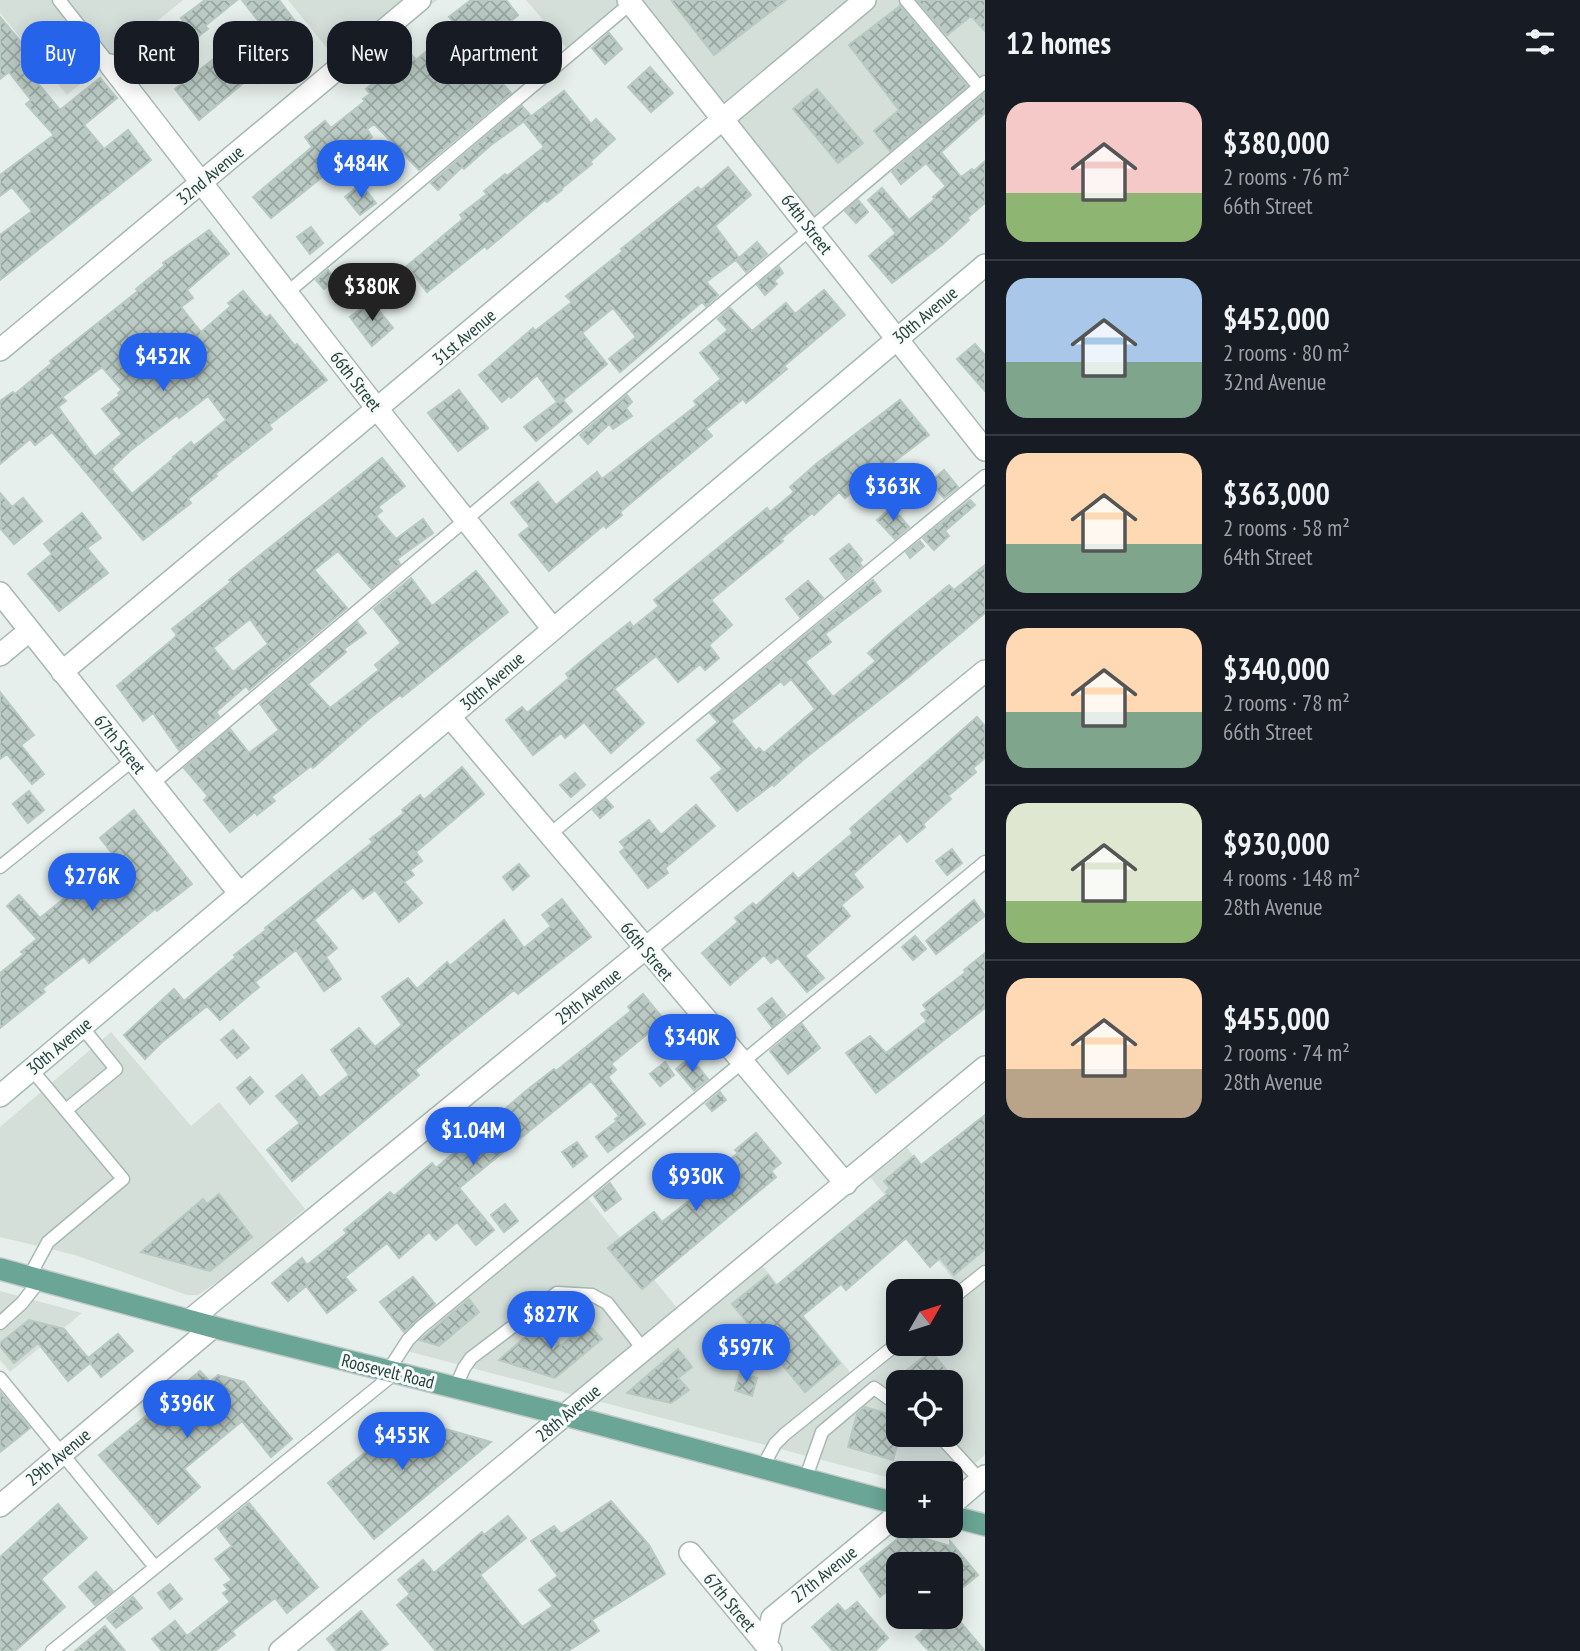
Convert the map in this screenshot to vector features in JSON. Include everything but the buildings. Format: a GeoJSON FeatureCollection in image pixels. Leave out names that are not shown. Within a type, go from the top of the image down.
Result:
{"type":"FeatureCollection","features":[{"type":"Feature","properties":{"kind":"main road"},"geometry":{"type":"LineString","coordinates":[[0,1256],[30,1277]]}},
{"type":"Feature","properties":{"kind":"main road","name":"Roosevelt Road"},"geometry":{"type":"LineString","coordinates":[[0,1269],[213,1327],[565,1415],[886,1501]]}},
{"type":"Feature","properties":{"kind":"main road"},"geometry":{"type":"LineString","coordinates":[[963,1519],[985,1525]]}},
{"type":"Feature","properties":{"kind":"street","name":"32nd Avenue"},"geometry":{"type":"LineString","coordinates":[[0,350],[420,0]]}},
{"type":"Feature","properties":{"kind":"street","name":"31st Avenue"},"geometry":{"type":"LineString","coordinates":[[62,673],[865,0]]}},
{"type":"Feature","properties":{"kind":"street","name":"64th Street"},"geometry":{"type":"LineString","coordinates":[[629,2],[985,450]]}},
{"type":"Feature","properties":{"kind":"street","name":"66th Street"},"geometry":{"type":"LineString","coordinates":[[110,65],[378,410],[553,629]]}},
{"type":"Feature","properties":{"kind":"street","name":"30th Avenue"},"geometry":{"type":"LineString","coordinates":[[0,1096],[985,265]]}},
{"type":"Feature","properties":{"kind":"street","name":"67th Street"},"geometry":{"type":"LineString","coordinates":[[0,593],[240,894]]}},
{"type":"Feature","properties":{"kind":"street"},"geometry":{"type":"LineString","coordinates":[[0,656],[29,631]]}},
{"type":"Feature","properties":{"kind":"street","name":"29th Avenue"},"geometry":{"type":"LineString","coordinates":[[190,1320],[985,671]]}},
{"type":"Feature","properties":{"kind":"street","name":"66th Street"},"geometry":{"type":"LineString","coordinates":[[450,717],[846,1184]]}},
{"type":"Feature","properties":{"kind":"street","name":"28th Avenue"},"geometry":{"type":"LineString","coordinates":[[280,1651],[985,1067]]}},
{"type":"Feature","properties":{"kind":"street","name":"29th Avenue"},"geometry":{"type":"LineString","coordinates":[[0,1506],[213,1327]]}},
{"type":"Feature","properties":{"kind":"street"},"geometry":{"type":"LineString","coordinates":[[963,1495],[983,1478]]}},
{"type":"Feature","properties":{"kind":"street","name":"27th Avenue"},"geometry":{"type":"LineString","coordinates":[[769,1648],[772,1618],[886,1524]]}},
{"type":"Feature","properties":{"kind":"street","name":"67th Street"},"geometry":{"type":"LineString","coordinates":[[690,1553],[769,1648]]}},
{"type":"Feature","properties":{"kind":"lane"},"geometry":{"type":"LineString","coordinates":[[60,0],[110,65]]}},
{"type":"Feature","properties":{"kind":"lane"},"geometry":{"type":"LineString","coordinates":[[152,784],[982,84],[906,0]]}},
{"type":"Feature","properties":{"kind":"lane"},"geometry":{"type":"LineString","coordinates":[[288,292],[629,2]]}},
{"type":"Feature","properties":{"kind":"lane"},"geometry":{"type":"LineString","coordinates":[[549,835],[985,475]]}},
{"type":"Feature","properties":{"kind":"lane"},"geometry":{"type":"LineString","coordinates":[[0,867],[133,760]]}},
{"type":"Feature","properties":{"kind":"lane"},"geometry":{"type":"LineString","coordinates":[[52,1651],[391,1372],[408,1340],[421,1327],[985,862]]}},
{"type":"Feature","properties":{"kind":"lane"},"geometry":{"type":"LineString","coordinates":[[66,1110],[116,1069],[82,1027]]}},
{"type":"Feature","properties":{"kind":"lane"},"geometry":{"type":"LineString","coordinates":[[0,1323],[22,1303],[30,1277],[48,1242],[123,1179],[32,1070]]}},
{"type":"Feature","properties":{"kind":"lane"},"geometry":{"type":"LineString","coordinates":[[963,1290],[985,1272]]}},
{"type":"Feature","properties":{"kind":"lane"},"geometry":{"type":"LineString","coordinates":[[456,1388],[471,1358],[557,1293],[592,1295],[607,1303],[644,1350]]}},
{"type":"Feature","properties":{"kind":"lane"},"geometry":{"type":"LineString","coordinates":[[762,1468],[775,1444],[785,1434],[886,1353]]}},
{"type":"Feature","properties":{"kind":"lane"},"geometry":{"type":"LineString","coordinates":[[0,1378],[155,1567]]}},
{"type":"Feature","properties":{"kind":"lane"},"geometry":{"type":"LineString","coordinates":[[805,1480],[822,1432],[874,1388],[886,1396]]}},
{"type":"Feature","properties":{"kind":"lane"},"geometry":{"type":"LineString","coordinates":[[951,1447],[983,1478]]}},
{"type":"Feature","properties":{"kind":"shaded area"},"geometry":{"type":"Polygon","coordinates":[[[0,0],[183,0],[157,21],[114,21],[114,57],[100,68],[100,21],[21,21],[21,39],[0,13],[0,0]]]}},
{"type":"Feature","properties":{"kind":"shaded area"},"geometry":{"type":"Polygon","coordinates":[[[288,0],[437,0],[412,21],[327,21],[327,48],[313,31],[313,21],[305,21],[288,0]]]}},
{"type":"Feature","properties":{"kind":"shaded area"},"geometry":{"type":"Polygon","coordinates":[[[526,0],[985,0],[985,93],[807,242],[628,16],[575,58],[562,43],[562,21],[544,21],[526,0]]]}},
{"type":"Feature","properties":{"kind":"shaded area"},"geometry":{"type":"Polygon","coordinates":[[[58,84],[80,84],[67,95],[58,84]]]}},
{"type":"Feature","properties":{"kind":"shaded area"},"geometry":{"type":"Polygon","coordinates":[[[111,1032],[191,1126],[219,1102],[305,1209],[226,1276],[198,1295],[187,1295],[75,1255],[0,1237],[0,1127],[111,1032]]]}},
{"type":"Feature","properties":{"kind":"shaded area"},"geometry":{"type":"Polygon","coordinates":[[[907,1148],[985,1243],[985,1455],[963,1473],[963,1461],[886,1461],[886,1477],[407,1351],[428,1328],[588,1198],[690,1324],[762,1265],[860,1384],[894,1356],[963,1356],[963,1299],[967,1296],[963,1291],[963,1279],[953,1279],[870,1177],[907,1148]]]}},
{"type":"Feature","properties":{"kind":"shaded area"},"geometry":{"type":"Polygon","coordinates":[[[0,1291],[82,1313],[10,1372],[0,1360],[0,1291]]]}}]}
